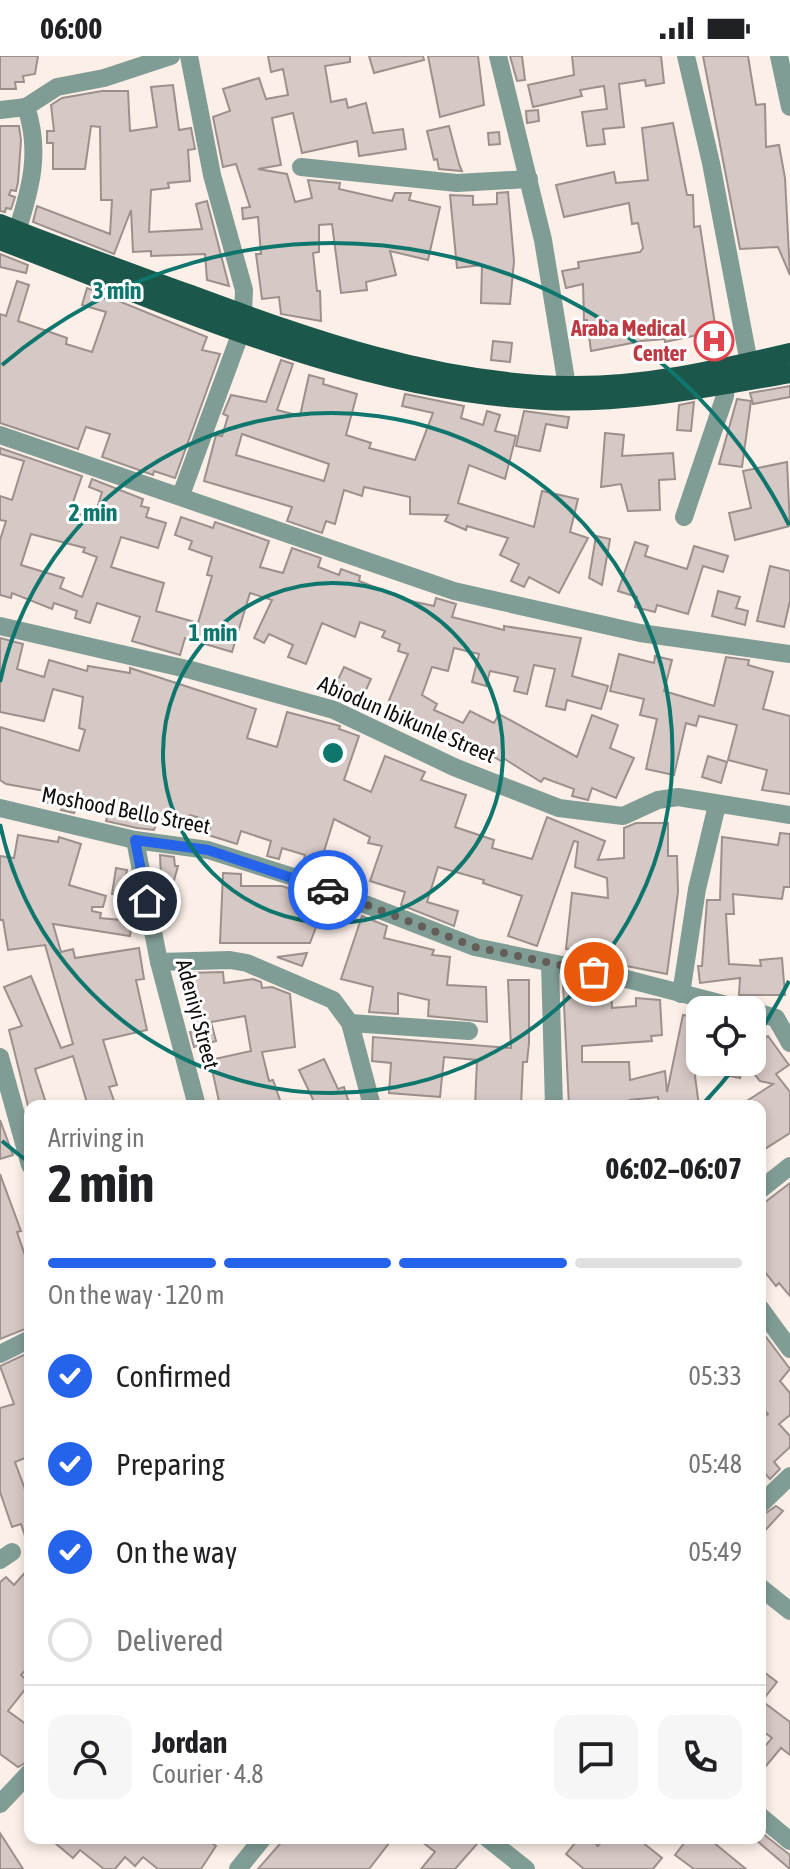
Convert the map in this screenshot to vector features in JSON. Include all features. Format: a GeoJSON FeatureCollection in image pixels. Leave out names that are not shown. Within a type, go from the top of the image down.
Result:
{"type":"FeatureCollection","features":[{"type":"Feature","properties":{"kind":"main road"},"geometry":{"type":"LineString","coordinates":[[6,232],[242,323],[327,362],[389,378],[499,397],[610,400],[790,373]]}},
{"type":"Feature","properties":{"kind":"main road"},"geometry":{"type":"LineString","coordinates":[[242,323],[408,366],[489,380],[567,386],[609,385],[749,363],[790,353]]}},
{"type":"Feature","properties":{"kind":"street"},"geometry":{"type":"LineString","coordinates":[[0,110],[26,107],[57,87],[104,78],[171,56]]}},
{"type":"Feature","properties":{"kind":"street"},"geometry":{"type":"LineString","coordinates":[[181,495],[242,323],[244,290],[212,175],[189,56]]}},
{"type":"Feature","properties":{"kind":"street"},"geometry":{"type":"LineString","coordinates":[[498,56],[543,240],[567,386]]}},
{"type":"Feature","properties":{"kind":"street"},"geometry":{"type":"LineString","coordinates":[[686,56],[711,163],[749,363]]}},
{"type":"Feature","properties":{"kind":"street"},"geometry":{"type":"LineString","coordinates":[[779,56],[790,107]]}},
{"type":"Feature","properties":{"kind":"street"},"geometry":{"type":"LineString","coordinates":[[6,232],[33,182],[35,134],[26,107]]}},
{"type":"Feature","properties":{"kind":"street"},"geometry":{"type":"LineString","coordinates":[[301,167],[457,183],[529,179]]}},
{"type":"Feature","properties":{"kind":"street"},"geometry":{"type":"LineString","coordinates":[[684,517],[725,396],[726,384]]}},
{"type":"Feature","properties":{"kind":"street"},"geometry":{"type":"LineString","coordinates":[[0,435],[454,591],[640,633],[790,654]]}},
{"type":"Feature","properties":{"kind":"street","name":"Abiodun Ibikunle Street"},"geometry":{"type":"LineString","coordinates":[[0,626],[191,670],[334,710],[454,767],[559,808],[623,816],[658,800],[678,797],[790,815]]}},
{"type":"Feature","properties":{"kind":"street"},"geometry":{"type":"LineString","coordinates":[[681,994],[697,889],[717,805]]}},
{"type":"Feature","properties":{"kind":"street","name":"Moshood Bello Street"},"geometry":{"type":"LineString","coordinates":[[0,808],[135,840],[221,854],[303,880],[475,947],[615,976],[689,996]]}},
{"type":"Feature","properties":{"kind":"street","name":"Adeniyi Street"},"geometry":{"type":"LineString","coordinates":[[135,840],[159,962],[195,1100]]}},
{"type":"Feature","properties":{"kind":"street"},"geometry":{"type":"LineString","coordinates":[[159,962],[230,960],[266,968],[333,1000],[350,1023],[370,1100]]}},
{"type":"Feature","properties":{"kind":"street"},"geometry":{"type":"LineString","coordinates":[[550,963],[554,1100]]}},
{"type":"Feature","properties":{"kind":"street"},"geometry":{"type":"LineString","coordinates":[[766,1015],[776,1018],[790,1043]]}},
{"type":"Feature","properties":{"kind":"street"},"geometry":{"type":"LineString","coordinates":[[350,1023],[469,1031]]}},
{"type":"Feature","properties":{"kind":"street"},"geometry":{"type":"LineString","coordinates":[[1,1066],[24,1145]]}},
{"type":"Feature","properties":{"kind":"street"},"geometry":{"type":"LineString","coordinates":[[766,1185],[790,1166]]}},
{"type":"Feature","properties":{"kind":"street"},"geometry":{"type":"LineString","coordinates":[[766,1320],[790,1349]]}},
{"type":"Feature","properties":{"kind":"street"},"geometry":{"type":"LineString","coordinates":[[0,1354],[24,1342]]}},
{"type":"Feature","properties":{"kind":"street"},"geometry":{"type":"LineString","coordinates":[[766,1499],[790,1476]]}},
{"type":"Feature","properties":{"kind":"street"},"geometry":{"type":"LineString","coordinates":[[766,1592],[790,1611]]}},
{"type":"Feature","properties":{"kind":"street"},"geometry":{"type":"LineString","coordinates":[[0,1804],[24,1778]]}},
{"type":"Feature","properties":{"kind":"street"},"geometry":{"type":"LineString","coordinates":[[766,1821],[790,1841]]}},
{"type":"Feature","properties":{"kind":"street"},"geometry":{"type":"LineString","coordinates":[[238,1869],[258,1844]]}},
{"type":"Feature","properties":{"kind":"street"},"geometry":{"type":"LineString","coordinates":[[495,1844],[526,1869]]}},
{"type":"Feature","properties":{"kind":"building"},"geometry":{"type":"Polygon","coordinates":[[[0,56],[38,56],[35,74],[23,76],[24,82],[15,82],[16,89],[0,89],[0,56]]]}},
{"type":"Feature","properties":{"kind":"building"},"geometry":{"type":"Polygon","coordinates":[[[268,56],[350,56],[350,62],[325,66],[331,102],[346,99],[348,108],[366,103],[373,133],[403,129],[406,149],[359,156],[357,141],[302,153],[293,113],[272,118],[281,165],[258,169],[287,174],[295,202],[312,198],[308,180],[340,183],[339,189],[392,201],[395,193],[411,193],[409,200],[440,207],[428,260],[390,251],[396,275],[366,282],[367,290],[341,293],[332,224],[319,225],[319,252],[313,253],[317,291],[320,291],[321,321],[281,314],[279,297],[262,299],[256,254],[261,254],[258,217],[243,219],[242,208],[250,207],[236,164],[223,167],[213,117],[230,111],[223,89],[259,78],[266,99],[288,95],[283,69],[271,72],[268,56]]]}},
{"type":"Feature","properties":{"kind":"building"},"geometry":{"type":"Polygon","coordinates":[[[369,56],[423,56],[424,60],[374,73],[369,56]]]}},
{"type":"Feature","properties":{"kind":"building"},"geometry":{"type":"Polygon","coordinates":[[[428,56],[478,56],[484,105],[440,117],[428,56]]]}},
{"type":"Feature","properties":{"kind":"building"},"geometry":{"type":"Polygon","coordinates":[[[510,56],[522,56],[525,80],[517,81],[510,56]]]}},
{"type":"Feature","properties":{"kind":"building"},"geometry":{"type":"Polygon","coordinates":[[[572,56],[661,56],[664,83],[646,86],[645,80],[619,84],[624,127],[603,129],[605,144],[587,146],[582,112],[607,109],[604,86],[580,90],[582,96],[533,107],[528,85],[574,75],[572,56]]]}},
{"type":"Feature","properties":{"kind":"building"},"geometry":{"type":"Polygon","coordinates":[[[703,56],[748,56],[756,105],[765,104],[766,147],[779,145],[785,178],[790,275],[778,247],[740,249],[703,56]]]}},
{"type":"Feature","properties":{"kind":"building"},"geometry":{"type":"Polygon","coordinates":[[[173,85],[179,130],[191,128],[195,149],[188,150],[190,181],[168,183],[169,188],[151,190],[149,232],[202,229],[196,204],[207,201],[229,286],[207,280],[205,254],[151,256],[151,251],[133,252],[131,210],[114,254],[33,222],[37,206],[110,234],[112,200],[101,200],[100,127],[91,126],[85,169],[53,169],[53,143],[47,143],[47,131],[54,131],[51,105],[62,98],[102,91],[128,91],[130,131],[157,127],[151,87],[173,85]]]}},
{"type":"Feature","properties":{"kind":"building"},"geometry":{"type":"Polygon","coordinates":[[[538,110],[539,121],[527,123],[526,111],[538,110]]]}},
{"type":"Feature","properties":{"kind":"building"},"geometry":{"type":"Polygon","coordinates":[[[673,123],[687,195],[693,195],[694,227],[700,226],[716,331],[665,342],[665,339],[642,341],[591,351],[587,320],[584,320],[583,284],[566,288],[562,271],[579,268],[578,262],[640,252],[643,248],[638,223],[632,224],[629,203],[564,217],[556,185],[614,172],[616,183],[648,180],[642,128],[673,123]]]}},
{"type":"Feature","properties":{"kind":"building"},"geometry":{"type":"Polygon","coordinates":[[[0,126],[19,126],[21,140],[18,182],[16,191],[11,190],[9,195],[15,197],[11,209],[6,208],[5,212],[0,211],[0,126]]]}},
{"type":"Feature","properties":{"kind":"building"},"geometry":{"type":"Polygon","coordinates":[[[449,126],[462,171],[439,169],[437,159],[434,160],[427,131],[449,126]]]}},
{"type":"Feature","properties":{"kind":"building"},"geometry":{"type":"Polygon","coordinates":[[[499,132],[500,144],[489,145],[488,133],[499,132]]]}},
{"type":"Feature","properties":{"kind":"building"},"geometry":{"type":"Polygon","coordinates":[[[508,192],[514,261],[510,304],[481,303],[482,265],[457,268],[450,195],[473,196],[473,205],[497,204],[497,193],[508,192]]]}},
{"type":"Feature","properties":{"kind":"building"},"geometry":{"type":"Polygon","coordinates":[[[0,254],[28,265],[26,273],[0,267],[0,254]]]}},
{"type":"Feature","properties":{"kind":"building"},"geometry":{"type":"Polygon","coordinates":[[[17,281],[29,285],[18,321],[67,338],[66,344],[92,352],[106,312],[82,305],[87,288],[207,337],[202,350],[220,354],[175,478],[154,471],[153,475],[102,457],[110,434],[86,427],[78,449],[0,423],[0,314],[6,316],[17,281]]]}},
{"type":"Feature","properties":{"kind":"building"},"geometry":{"type":"Polygon","coordinates":[[[493,341],[512,343],[510,362],[491,360],[493,341]]]}},
{"type":"Feature","properties":{"kind":"building"},"geometry":{"type":"Polygon","coordinates":[[[281,360],[293,364],[277,410],[300,416],[309,375],[324,379],[323,384],[357,394],[346,435],[371,443],[369,448],[415,460],[433,413],[402,406],[405,394],[464,406],[461,418],[483,425],[487,411],[500,415],[495,431],[516,436],[505,479],[469,465],[458,503],[534,527],[542,491],[578,499],[570,532],[588,538],[559,593],[529,577],[524,587],[511,581],[519,564],[500,555],[508,538],[467,526],[466,530],[445,521],[448,515],[410,514],[410,497],[364,487],[362,496],[344,490],[335,524],[326,521],[322,533],[287,521],[292,507],[204,481],[216,435],[222,436],[228,416],[223,414],[231,395],[266,402],[281,360]],[[242,434],[236,455],[324,481],[329,464],[242,434]]]}},
{"type":"Feature","properties":{"kind":"building"},"geometry":{"type":"Polygon","coordinates":[[[790,386],[790,397],[753,404],[750,393],[790,386]]]}},
{"type":"Feature","properties":{"kind":"building"},"geometry":{"type":"Polygon","coordinates":[[[737,399],[751,401],[742,467],[719,464],[737,399]]]}},
{"type":"Feature","properties":{"kind":"building"},"geometry":{"type":"Polygon","coordinates":[[[694,402],[691,431],[677,430],[679,405],[694,402]]]}},
{"type":"Feature","properties":{"kind":"building"},"geometry":{"type":"Polygon","coordinates":[[[524,411],[569,417],[567,428],[546,424],[540,451],[516,446],[524,411]]]}},
{"type":"Feature","properties":{"kind":"building"},"geometry":{"type":"Polygon","coordinates":[[[605,433],[624,435],[622,456],[673,453],[675,479],[659,480],[660,510],[628,511],[621,484],[601,487],[605,433]]]}},
{"type":"Feature","properties":{"kind":"building"},"geometry":{"type":"Polygon","coordinates":[[[0,448],[82,476],[70,511],[94,519],[102,492],[89,487],[92,479],[143,499],[141,506],[149,508],[146,517],[166,523],[158,548],[121,537],[111,567],[164,583],[156,611],[198,623],[212,576],[207,575],[212,557],[189,549],[192,541],[175,535],[181,517],[213,528],[215,522],[269,541],[260,567],[283,573],[292,548],[321,558],[318,567],[339,575],[341,569],[360,576],[359,581],[411,601],[434,606],[436,598],[456,604],[452,617],[504,630],[504,626],[581,638],[572,676],[608,686],[601,709],[567,700],[565,710],[546,706],[555,669],[534,665],[527,694],[514,691],[518,677],[490,671],[486,686],[472,682],[479,654],[454,648],[448,671],[432,667],[422,695],[437,704],[434,710],[463,723],[470,711],[494,723],[499,714],[577,757],[592,715],[618,725],[610,748],[634,758],[616,798],[592,788],[588,800],[572,796],[574,789],[544,778],[541,782],[503,758],[501,761],[478,748],[476,752],[386,708],[408,654],[398,651],[400,644],[382,637],[385,631],[360,622],[355,637],[322,623],[306,664],[288,657],[293,645],[269,634],[264,643],[254,638],[272,600],[250,593],[232,652],[185,638],[180,655],[132,641],[140,617],[97,603],[90,623],[75,618],[77,611],[54,603],[52,609],[12,593],[11,598],[0,595],[0,540],[6,521],[0,520],[0,496],[12,500],[24,461],[0,454],[0,448]],[[31,534],[21,565],[64,578],[60,588],[82,597],[97,557],[83,552],[85,548],[31,534]]]}},
{"type":"Feature","properties":{"kind":"building"},"geometry":{"type":"Polygon","coordinates":[[[787,462],[790,526],[735,540],[729,513],[751,508],[743,471],[787,462]]]}},
{"type":"Feature","properties":{"kind":"building"},"geometry":{"type":"Polygon","coordinates":[[[596,536],[610,539],[602,585],[589,578],[596,536]]]}},
{"type":"Feature","properties":{"kind":"building"},"geometry":{"type":"Polygon","coordinates":[[[635,542],[648,546],[645,556],[687,569],[694,546],[728,556],[723,572],[703,566],[688,614],[657,605],[655,612],[635,607],[637,597],[618,591],[635,542]]]}},
{"type":"Feature","properties":{"kind":"building"},"geometry":{"type":"Polygon","coordinates":[[[770,566],[790,571],[790,601],[784,627],[757,621],[770,566]]]}},
{"type":"Feature","properties":{"kind":"building"},"geometry":{"type":"Polygon","coordinates":[[[718,591],[740,597],[736,608],[748,611],[745,625],[712,616],[718,591]]]}},
{"type":"Feature","properties":{"kind":"building"},"geometry":{"type":"Polygon","coordinates":[[[0,638],[23,644],[17,669],[44,677],[49,660],[87,671],[88,666],[130,673],[130,668],[256,709],[247,738],[277,747],[287,712],[340,726],[339,729],[359,736],[344,780],[371,792],[385,756],[425,772],[421,780],[466,795],[455,827],[494,840],[492,848],[532,859],[547,817],[605,841],[598,860],[624,858],[624,828],[636,823],[668,823],[668,856],[677,856],[678,892],[667,974],[596,960],[597,953],[566,949],[572,893],[608,898],[607,878],[575,867],[578,842],[574,841],[537,946],[508,936],[522,896],[483,883],[484,880],[438,867],[427,902],[458,911],[454,926],[401,905],[405,892],[370,881],[382,846],[368,843],[370,837],[334,819],[318,871],[302,866],[305,855],[282,848],[279,859],[267,856],[271,841],[241,831],[237,844],[208,835],[212,822],[190,815],[187,828],[158,818],[154,830],[137,828],[106,821],[109,811],[78,802],[74,813],[61,810],[62,807],[42,801],[45,791],[6,784],[0,780],[0,727],[79,751],[85,730],[79,728],[83,697],[53,689],[44,721],[0,712],[0,638]]]}},
{"type":"Feature","properties":{"kind":"building"},"geometry":{"type":"Polygon","coordinates":[[[619,654],[654,663],[655,656],[672,660],[664,691],[714,706],[726,657],[749,660],[748,665],[773,672],[763,709],[790,716],[790,794],[762,790],[767,770],[728,760],[737,725],[699,716],[696,726],[686,723],[674,775],[646,769],[657,719],[640,715],[644,699],[610,691],[619,654]]]}},
{"type":"Feature","properties":{"kind":"building"},"geometry":{"type":"Polygon","coordinates":[[[344,667],[371,679],[360,703],[333,690],[344,667]]]}},
{"type":"Feature","properties":{"kind":"building"},"geometry":{"type":"Polygon","coordinates":[[[708,756],[727,762],[721,783],[702,777],[708,756]]]}},
{"type":"Feature","properties":{"kind":"building"},"geometry":{"type":"Polygon","coordinates":[[[780,833],[790,834],[790,887],[784,887],[782,899],[733,894],[734,914],[726,914],[729,964],[761,966],[760,960],[782,958],[785,995],[739,995],[740,978],[700,983],[698,966],[702,966],[707,900],[720,900],[722,837],[778,845],[780,833]]]}},
{"type":"Feature","properties":{"kind":"building"},"geometry":{"type":"Polygon","coordinates":[[[18,835],[58,842],[59,837],[81,844],[69,885],[106,896],[103,907],[92,907],[92,911],[101,913],[100,918],[132,921],[130,936],[53,924],[61,952],[73,949],[75,958],[139,948],[144,979],[136,980],[147,1030],[103,1040],[117,1085],[109,1087],[114,1100],[86,1100],[73,1056],[35,1069],[45,1100],[26,1100],[9,1030],[22,1026],[4,987],[31,976],[61,1048],[73,1044],[45,945],[8,950],[3,920],[0,920],[0,856],[14,858],[18,835]]]}},
{"type":"Feature","properties":{"kind":"building"},"geometry":{"type":"Polygon","coordinates":[[[160,855],[174,857],[175,866],[178,866],[167,905],[160,905],[155,878],[161,878],[160,855]]]}},
{"type":"Feature","properties":{"kind":"building"},"geometry":{"type":"Polygon","coordinates":[[[116,868],[127,870],[123,896],[112,894],[116,868]]]}},
{"type":"Feature","properties":{"kind":"building"},"geometry":{"type":"Polygon","coordinates":[[[223,873],[241,874],[241,886],[282,886],[294,890],[293,903],[321,914],[310,943],[220,943],[223,873]]]}},
{"type":"Feature","properties":{"kind":"building"},"geometry":{"type":"Polygon","coordinates":[[[362,916],[387,926],[384,938],[434,950],[432,955],[450,957],[447,985],[486,987],[487,1022],[428,1016],[429,1000],[398,993],[398,1014],[369,1012],[373,987],[341,979],[362,916]]]}},
{"type":"Feature","properties":{"kind":"building"},"geometry":{"type":"Polygon","coordinates":[[[307,953],[302,966],[277,957],[307,953]]]}},
{"type":"Feature","properties":{"kind":"building"},"geometry":{"type":"Polygon","coordinates":[[[223,972],[224,983],[253,979],[261,982],[262,988],[272,987],[290,994],[295,1047],[262,1052],[269,1081],[273,1080],[280,1100],[219,1100],[210,1060],[251,1051],[245,1016],[211,1022],[216,1041],[194,1047],[190,1032],[196,1031],[185,973],[223,972]]]}},
{"type":"Feature","properties":{"kind":"building"},"geometry":{"type":"Polygon","coordinates":[[[508,980],[529,980],[529,1043],[527,1062],[523,1062],[521,1100],[475,1100],[477,1060],[444,1057],[440,1097],[389,1093],[391,1063],[372,1061],[373,1037],[511,1048],[508,980]]]}},
{"type":"Feature","properties":{"kind":"building"},"geometry":{"type":"Polygon","coordinates":[[[585,983],[586,989],[611,988],[612,1008],[636,1006],[636,998],[660,1000],[662,1035],[651,1036],[652,1041],[582,1046],[582,1062],[629,1062],[630,1080],[665,1071],[667,1092],[683,1015],[686,1016],[686,1076],[695,1076],[698,1100],[658,1100],[658,1097],[569,1100],[563,984],[585,983]]]}},
{"type":"Feature","properties":{"kind":"building"},"geometry":{"type":"Polygon","coordinates":[[[768,1036],[789,1065],[776,1074],[790,1092],[790,1133],[766,1148],[766,1100],[748,1100],[773,1084],[760,1081],[756,1076],[766,1076],[768,1036]]]}},
{"type":"Feature","properties":{"kind":"building"},"geometry":{"type":"Polygon","coordinates":[[[324,1059],[338,1089],[344,1087],[348,1100],[313,1100],[299,1070],[324,1059]]]}},
{"type":"Feature","properties":{"kind":"building"},"geometry":{"type":"Polygon","coordinates":[[[0,1120],[13,1155],[0,1159],[0,1120]]]}},
{"type":"Feature","properties":{"kind":"building"},"geometry":{"type":"Polygon","coordinates":[[[0,1174],[21,1231],[17,1232],[24,1252],[24,1329],[0,1339],[0,1174]]]}},
{"type":"Feature","properties":{"kind":"building"},"geometry":{"type":"Polygon","coordinates":[[[790,1183],[790,1296],[766,1274],[766,1201],[790,1183]]]}},
{"type":"Feature","properties":{"kind":"building"},"geometry":{"type":"Polygon","coordinates":[[[766,1337],[790,1369],[780,1381],[790,1393],[790,1415],[779,1424],[790,1436],[790,1447],[774,1462],[780,1469],[770,1479],[766,1475],[766,1337]]]}},
{"type":"Feature","properties":{"kind":"building"},"geometry":{"type":"Polygon","coordinates":[[[24,1355],[24,1458],[15,1462],[24,1487],[24,1533],[21,1524],[12,1527],[0,1492],[0,1408],[14,1404],[0,1366],[24,1355]]]}},
{"type":"Feature","properties":{"kind":"building"},"geometry":{"type":"Polygon","coordinates":[[[776,1506],[783,1511],[766,1529],[766,1513],[776,1506]]]}},
{"type":"Feature","properties":{"kind":"building"},"geometry":{"type":"Polygon","coordinates":[[[24,1574],[24,1672],[21,1675],[24,1678],[24,1691],[8,1711],[24,1723],[24,1764],[18,1767],[0,1754],[0,1582],[6,1577],[14,1585],[24,1574]]]}},
{"type":"Feature","properties":{"kind":"building"},"geometry":{"type":"Polygon","coordinates":[[[766,1674],[777,1682],[766,1696],[766,1674]]]}},
{"type":"Feature","properties":{"kind":"building"},"geometry":{"type":"Polygon","coordinates":[[[766,1704],[790,1722],[790,1755],[781,1748],[766,1766],[766,1745],[772,1738],[766,1734],[766,1704]]]}},
{"type":"Feature","properties":{"kind":"building"},"geometry":{"type":"Polygon","coordinates":[[[0,1833],[23,1869],[0,1869],[0,1833]]]}},
{"type":"Feature","properties":{"kind":"building"},"geometry":{"type":"Polygon","coordinates":[[[766,1836],[790,1855],[790,1869],[761,1844],[766,1844],[766,1836]]]}},
{"type":"Feature","properties":{"kind":"building"},"geometry":{"type":"Polygon","coordinates":[[[56,1844],[216,1846],[201,1869],[158,1869],[143,1857],[135,1866],[125,1857],[115,1869],[104,1869],[80,1850],[73,1858],[56,1844]]]}},
{"type":"Feature","properties":{"kind":"building"},"geometry":{"type":"Polygon","coordinates":[[[280,1844],[388,1844],[369,1869],[258,1869],[280,1844]]]}},
{"type":"Feature","properties":{"kind":"building"},"geometry":{"type":"Polygon","coordinates":[[[425,1844],[477,1844],[455,1869],[421,1869],[435,1852],[425,1844]]]}},
{"type":"Feature","properties":{"kind":"building"},"geometry":{"type":"Polygon","coordinates":[[[574,1844],[644,1844],[662,1858],[653,1869],[584,1869],[566,1854],[574,1844]]]}},
{"type":"Feature","properties":{"kind":"building"},"geometry":{"type":"Polygon","coordinates":[[[683,1844],[715,1844],[746,1869],[694,1869],[675,1855],[683,1844]]]}},
{"type":"Feature","properties":{"kind":"way so far"},"geometry":{"type":"LineString","coordinates":[[328,890],[420,928],[500,955],[594,972]]}},
{"type":"Feature","properties":{"kind":"place","name":"Araba Medical Center"},"geometry":{"type":"Point","coordinates":[714,341]}},
{"type":"Feature","properties":{"kind":"route"},"geometry":{"type":"LineString","coordinates":[[147,901],[135,840],[208,850],[328,890]]}}]}
